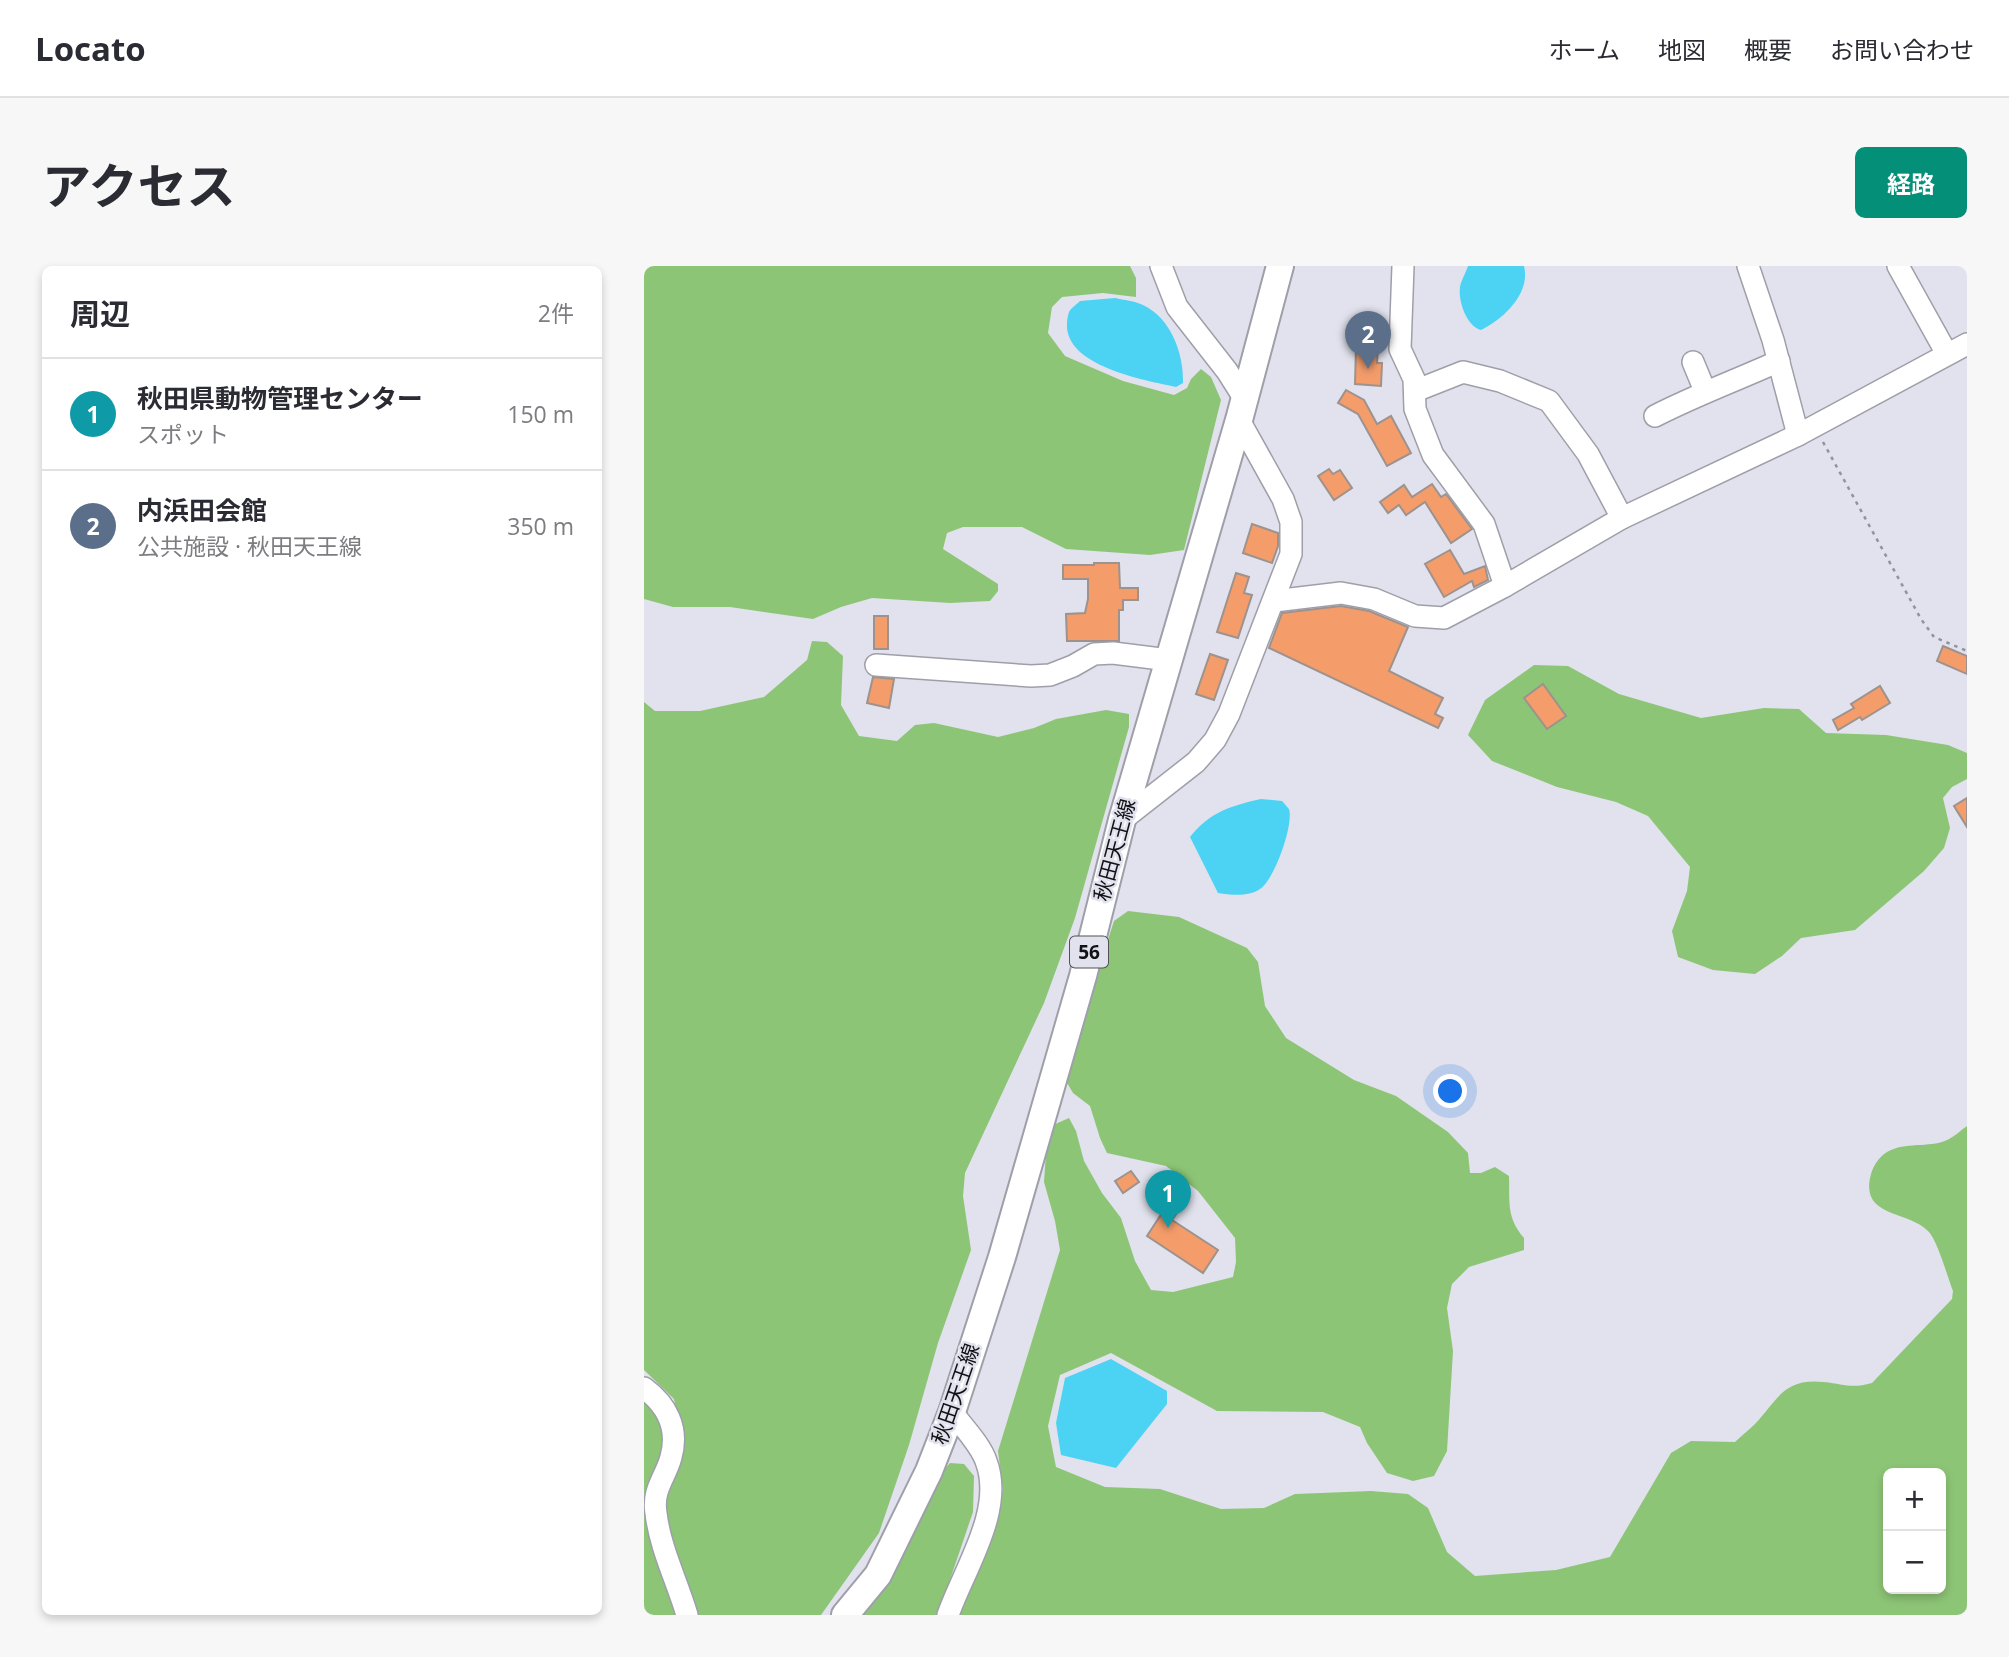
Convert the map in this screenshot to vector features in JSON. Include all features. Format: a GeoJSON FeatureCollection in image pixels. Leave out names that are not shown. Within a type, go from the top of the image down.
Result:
{"type":"FeatureCollection","features":[{"type":"Feature","properties":{"kind":"main road","name":"秋田天王線"},"geometry":{"type":"LineString","coordinates":[[845,1615],[878,1575],[929,1471],[952,1412],[1002,1257],[1279,266]]}},
{"type":"Feature","properties":{"kind":"street"},"geometry":{"type":"LineString","coordinates":[[1122,820],[1196,762],[1215,740],[1229,714],[1291,554],[1291,522],[1283,499],[1241,409],[1227,371],[1177,307],[1161,266]]}},
{"type":"Feature","properties":{"kind":"street"},"geometry":{"type":"LineString","coordinates":[[1403,266],[1400,349],[1414,379],[1415,409],[1433,455],[1484,524],[1505,586]]}},
{"type":"Feature","properties":{"kind":"street"},"geometry":{"type":"LineString","coordinates":[[1748,266],[1806,431]]}},
{"type":"Feature","properties":{"kind":"street"},"geometry":{"type":"LineString","coordinates":[[1898,266],[1947,354]]}},
{"type":"Feature","properties":{"kind":"street"},"geometry":{"type":"LineString","coordinates":[[1274,601],[1341,593],[1374,599],[1415,616],[1444,618],[1622,518],[1806,431],[1967,344]]}},
{"type":"Feature","properties":{"kind":"street"},"geometry":{"type":"LineString","coordinates":[[1655,415],[1705,391],[1724,387],[1779,360]]}},
{"type":"Feature","properties":{"kind":"street"},"geometry":{"type":"LineString","coordinates":[[1693,362],[1705,391]]}},
{"type":"Feature","properties":{"kind":"street"},"geometry":{"type":"LineString","coordinates":[[1415,391],[1463,372],[1500,381],[1549,401],[1588,454],[1622,518]]}},
{"type":"Feature","properties":{"kind":"street"},"geometry":{"type":"LineString","coordinates":[[876,665],[1031,676],[1051,675],[1094,654],[1113,653],[1169,660]]}},
{"type":"Feature","properties":{"kind":"street"},"geometry":{"type":"LineString","coordinates":[[644,1388],[664,1406],[674,1430],[671,1458],[658,1484],[655,1509],[661,1542],[687,1615]]}},
{"type":"Feature","properties":{"kind":"street"},"geometry":{"type":"LineString","coordinates":[[948,1615],[979,1541],[989,1508],[991,1478],[985,1458],[952,1412]]}},
{"type":"Feature","properties":{"kind":"path"},"geometry":{"type":"LineString","coordinates":[[1806,431],[1934,637],[1967,651]]}},
{"type":"Feature","properties":{"kind":"green space"},"geometry":{"type":"Polygon","coordinates":[[[644,266],[1130,266],[1136,278],[1136,297],[1103,293],[1062,297],[1052,307],[1048,333],[1065,356],[1123,381],[1174,395],[1187,388],[1191,379],[1201,369],[1211,377],[1221,400],[1184,550],[1150,555],[1066,549],[1022,527],[963,527],[947,533],[943,549],[998,584],[998,591],[990,601],[950,603],[872,598],[813,619],[730,607],[673,607],[644,599],[644,266]]]}},
{"type":"Feature","properties":{"kind":"green space"},"geometry":{"type":"Polygon","coordinates":[[[812,641],[827,642],[843,656],[841,705],[859,736],[897,741],[915,725],[934,723],[998,737],[1056,719],[1106,710],[1129,714],[1129,727],[1075,918],[1044,1003],[965,1173],[963,1196],[971,1250],[938,1343],[909,1445],[879,1533],[821,1615],[697,1615],[667,1522],[667,1491],[682,1455],[682,1436],[674,1399],[644,1370],[644,702],[655,711],[700,711],[764,697],[807,660],[812,641]]]}},
{"type":"Feature","properties":{"kind":"green space"},"geometry":{"type":"Polygon","coordinates":[[[1534,665],[1568,666],[1619,694],[1701,718],[1764,708],[1799,709],[1826,733],[1886,735],[1948,745],[1967,753],[1967,779],[1952,787],[1943,798],[1950,828],[1944,848],[1924,871],[1855,930],[1801,938],[1782,956],[1755,974],[1713,970],[1678,957],[1672,931],[1687,891],[1690,867],[1648,816],[1616,802],[1557,787],[1492,761],[1468,735],[1485,700],[1534,665]]]}},
{"type":"Feature","properties":{"kind":"green space"},"geometry":{"type":"Polygon","coordinates":[[[1128,911],[1179,917],[1247,948],[1258,962],[1265,1006],[1286,1038],[1354,1080],[1396,1096],[1448,1132],[1468,1153],[1470,1173],[1481,1173],[1495,1167],[1509,1176],[1510,1209],[1514,1223],[1524,1238],[1524,1250],[1469,1267],[1452,1284],[1447,1308],[1453,1351],[1447,1451],[1434,1476],[1413,1481],[1387,1473],[1360,1427],[1323,1412],[1217,1411],[1111,1353],[1060,1375],[1048,1426],[1056,1467],[1105,1487],[1160,1489],[1221,1509],[1264,1508],[1295,1494],[1371,1491],[1408,1494],[1428,1508],[1447,1552],[1475,1576],[1556,1570],[1610,1557],[1671,1453],[1691,1441],[1735,1442],[1777,1398],[1800,1383],[1824,1382],[1853,1386],[1872,1383],[1952,1299],[1953,1291],[1932,1236],[1919,1224],[1878,1206],[1872,1199],[1869,1188],[1871,1174],[1887,1152],[1905,1146],[1943,1142],[1967,1126],[1967,1615],[956,1615],[993,1524],[1003,1490],[998,1451],[1060,1250],[1044,1182],[1046,1153],[1053,1125],[1069,1118],[1076,1131],[1084,1161],[1102,1193],[1121,1218],[1135,1261],[1151,1290],[1173,1292],[1233,1277],[1236,1262],[1235,1238],[1198,1191],[1166,1166],[1107,1153],[1090,1106],[1073,1093],[1066,1081],[1083,1016],[1114,921],[1128,911]]]}},
{"type":"Feature","properties":{"kind":"green space"},"geometry":{"type":"Polygon","coordinates":[[[644,1397],[648,1399],[669,1435],[663,1455],[644,1495],[644,1397]]]}},
{"type":"Feature","properties":{"kind":"green space"},"geometry":{"type":"Polygon","coordinates":[[[950,1463],[964,1464],[974,1476],[973,1512],[938,1615],[857,1615],[939,1475],[950,1463]]]}},
{"type":"Feature","properties":{"kind":"green space"},"geometry":{"type":"Polygon","coordinates":[[[644,1509],[652,1549],[679,1603],[681,1615],[644,1615],[644,1509]]]}},
{"type":"Feature","properties":{"kind":"water"},"geometry":{"type":"Polygon","coordinates":[[[1468,266],[1524,266],[1523,286],[1514,304],[1481,330],[1468,319],[1460,299],[1460,287],[1468,266]]]}},
{"type":"Feature","properties":{"kind":"water"},"geometry":{"type":"Polygon","coordinates":[[[1115,298],[1143,305],[1161,319],[1178,349],[1183,383],[1176,387],[1127,375],[1092,360],[1078,350],[1070,338],[1067,323],[1070,311],[1080,301],[1115,298]]]}},
{"type":"Feature","properties":{"kind":"water"},"geometry":{"type":"Polygon","coordinates":[[[1261,799],[1282,801],[1289,809],[1289,827],[1277,864],[1265,884],[1256,892],[1240,895],[1218,893],[1190,837],[1221,811],[1261,799]]]}},
{"type":"Feature","properties":{"kind":"water"},"geometry":{"type":"Polygon","coordinates":[[[1111,1359],[1167,1391],[1167,1404],[1116,1468],[1061,1455],[1056,1423],[1065,1378],[1111,1359]]]}},
{"type":"Feature","properties":{"kind":"building"},"geometry":{"type":"Polygon","coordinates":[[[1356,347],[1378,348],[1377,363],[1382,363],[1381,386],[1355,384],[1356,347]]]}},
{"type":"Feature","properties":{"kind":"building"},"geometry":{"type":"Polygon","coordinates":[[[1346,390],[1364,400],[1377,424],[1391,416],[1411,453],[1387,466],[1358,414],[1338,403],[1346,390]]]}},
{"type":"Feature","properties":{"kind":"building"},"geometry":{"type":"Polygon","coordinates":[[[1329,469],[1333,474],[1340,470],[1352,488],[1334,500],[1318,476],[1329,469]]]}},
{"type":"Feature","properties":{"kind":"building"},"geometry":{"type":"Polygon","coordinates":[[[1432,484],[1441,497],[1446,494],[1472,529],[1451,543],[1425,502],[1406,515],[1399,505],[1388,513],[1380,502],[1404,485],[1412,497],[1432,484]]]}},
{"type":"Feature","properties":{"kind":"building"},"geometry":{"type":"Polygon","coordinates":[[[1252,524],[1278,533],[1278,546],[1272,563],[1243,553],[1252,524]]]}},
{"type":"Feature","properties":{"kind":"building"},"geometry":{"type":"Polygon","coordinates":[[[1450,550],[1464,574],[1485,566],[1488,580],[1474,587],[1472,581],[1444,597],[1425,564],[1450,550]]]}},
{"type":"Feature","properties":{"kind":"building"},"geometry":{"type":"Polygon","coordinates":[[[1119,563],[1120,588],[1138,588],[1138,600],[1123,600],[1123,610],[1119,610],[1119,641],[1067,641],[1066,614],[1085,613],[1088,579],[1063,579],[1063,565],[1119,563]]]}},
{"type":"Feature","properties":{"kind":"building"},"geometry":{"type":"Polygon","coordinates":[[[1236,573],[1249,577],[1244,593],[1252,595],[1238,638],[1217,632],[1236,573]]]}},
{"type":"Feature","properties":{"kind":"building"},"geometry":{"type":"Polygon","coordinates":[[[1341,606],[1369,611],[1408,627],[1389,671],[1443,698],[1435,714],[1443,718],[1438,728],[1269,648],[1282,613],[1341,606]]]}},
{"type":"Feature","properties":{"kind":"building"},"geometry":{"type":"Polygon","coordinates":[[[874,616],[888,616],[888,649],[874,649],[874,616]]]}},
{"type":"Feature","properties":{"kind":"building"},"geometry":{"type":"Polygon","coordinates":[[[1943,646],[1967,656],[1967,674],[1937,661],[1943,646]]]}},
{"type":"Feature","properties":{"kind":"building"},"geometry":{"type":"Polygon","coordinates":[[[1210,654],[1228,660],[1214,700],[1196,694],[1210,654]]]}},
{"type":"Feature","properties":{"kind":"building"},"geometry":{"type":"Polygon","coordinates":[[[873,677],[894,679],[889,708],[867,703],[873,677]]]}},
{"type":"Feature","properties":{"kind":"building"},"geometry":{"type":"Polygon","coordinates":[[[1543,684],[1566,716],[1547,729],[1524,698],[1543,684]]]}},
{"type":"Feature","properties":{"kind":"building"},"geometry":{"type":"Polygon","coordinates":[[[1880,686],[1890,703],[1862,720],[1860,717],[1838,730],[1833,720],[1854,708],[1851,704],[1880,686]]]}},
{"type":"Feature","properties":{"kind":"building"},"geometry":{"type":"Polygon","coordinates":[[[1967,798],[1967,827],[1954,806],[1967,798]]]}},
{"type":"Feature","properties":{"kind":"building"},"geometry":{"type":"Polygon","coordinates":[[[1131,1171],[1139,1182],[1123,1193],[1115,1181],[1131,1171]]]}},
{"type":"Feature","properties":{"kind":"building"},"geometry":{"type":"Polygon","coordinates":[[[1162,1195],[1181,1207],[1172,1220],[1218,1250],[1203,1273],[1147,1236],[1162,1213],[1154,1207],[1162,1195]]]}},
{"type":"Feature","properties":{"kind":"place","name":"内浜田会館"},"geometry":{"type":"Point","coordinates":[1368,369]}},
{"type":"Feature","properties":{"kind":"place","name":"秋田県動物管理センター"},"geometry":{"type":"Point","coordinates":[1168,1228]}}]}
